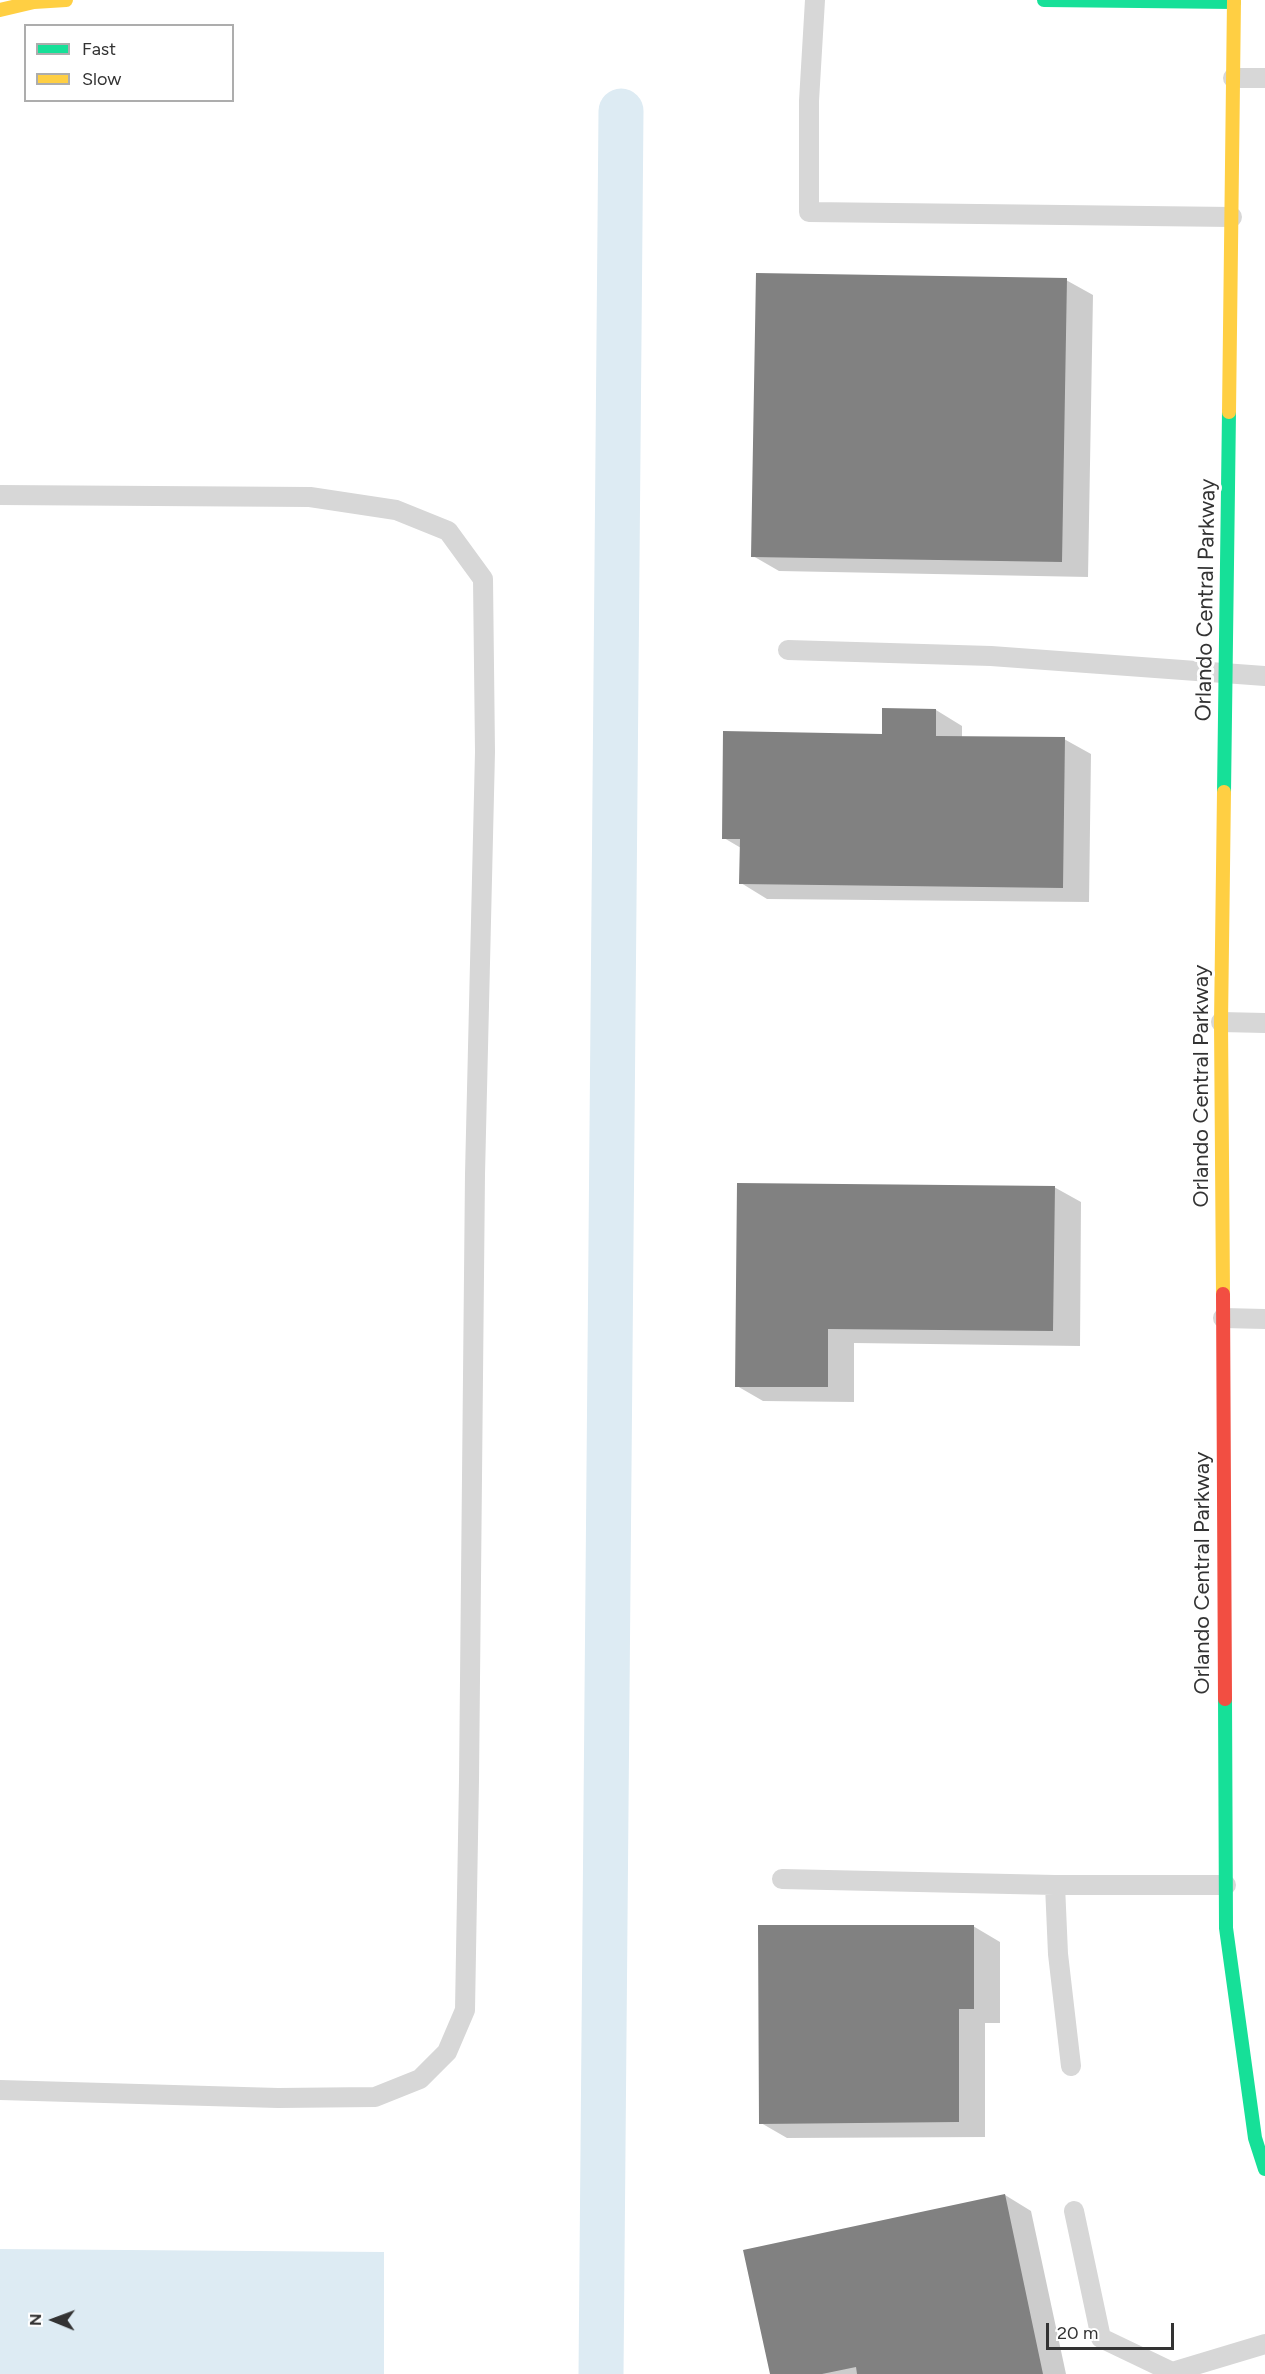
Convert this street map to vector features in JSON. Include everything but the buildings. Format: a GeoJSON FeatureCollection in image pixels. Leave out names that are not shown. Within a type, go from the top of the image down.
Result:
{"type":"FeatureCollection","features":[{"type":"Feature","properties":{"kind":"street"},"geometry":{"type":"LineString","coordinates":[[0,10],[34,2],[66,0]]}},
{"type":"Feature","properties":{"kind":"street"},"geometry":{"type":"LineString","coordinates":[[1044,0],[1234,1]]}},
{"type":"Feature","properties":{"kind":"street","name":"Orlando Central Parkway"},"geometry":{"type":"LineString","coordinates":[[1234,1],[1221,1022],[1226,1928],[1257,2096],[1255,2139],[1265,2169]]}},
{"type":"Feature","properties":{"kind":"lane"},"geometry":{"type":"LineString","coordinates":[[815,0],[809,101],[809,212],[1232,217]]}},
{"type":"Feature","properties":{"kind":"lane"},"geometry":{"type":"LineString","coordinates":[[1233,78],[1265,78]]}},
{"type":"Feature","properties":{"kind":"lane"},"geometry":{"type":"LineString","coordinates":[[0,495],[310,496],[396,510],[448,531],[483,579],[485,752],[475,1174],[470,1780],[465,2010],[447,2052],[420,2079],[375,2097],[278,2098],[0,2090]]}},
{"type":"Feature","properties":{"kind":"lane"},"geometry":{"type":"LineString","coordinates":[[788,650],[991,656],[1265,676]]}},
{"type":"Feature","properties":{"kind":"lane"},"geometry":{"type":"LineString","coordinates":[[1221,1022],[1265,1023]]}},
{"type":"Feature","properties":{"kind":"lane"},"geometry":{"type":"LineString","coordinates":[[1223,1318],[1265,1319]]}},
{"type":"Feature","properties":{"kind":"lane"},"geometry":{"type":"LineString","coordinates":[[782,1879],[1055,1885],[1226,1885]]}},
{"type":"Feature","properties":{"kind":"lane"},"geometry":{"type":"LineString","coordinates":[[1055,1885],[1058,1954],[1071,2066]]}},
{"type":"Feature","properties":{"kind":"lane"},"geometry":{"type":"LineString","coordinates":[[1257,2096],[1265,2077]]}},
{"type":"Feature","properties":{"kind":"lane"},"geometry":{"type":"LineString","coordinates":[[1074,2211],[1101,2338],[1172,2372],[1265,2344]]}},
{"type":"Feature","properties":{"kind":"shaded area"},"geometry":{"type":"Polygon","coordinates":[[[0,2249],[384,2252],[384,2374],[0,2374],[0,2249]]]}},
{"type":"Feature","properties":{"kind":"waterway"},"geometry":{"type":"LineString","coordinates":[[601,2374],[621,111]]}},
{"type":"Feature","properties":{"kind":"traffic: fast"},"geometry":{"type":"LineString","coordinates":[[1044,0],[1234,2]]}},
{"type":"Feature","properties":{"kind":"traffic: fast"},"geometry":{"type":"LineString","coordinates":[[1224,792],[1229,412]]}},
{"type":"Feature","properties":{"kind":"traffic: fast"},"geometry":{"type":"LineString","coordinates":[[1225,1699],[1226,1928],[1255,2138],[1265,2169]]}},
{"type":"Feature","properties":{"kind":"traffic: slow"},"geometry":{"type":"LineString","coordinates":[[0,10],[34,2],[66,0]]}},
{"type":"Feature","properties":{"kind":"traffic: slow"},"geometry":{"type":"LineString","coordinates":[[1229,412],[1234,0]]}},
{"type":"Feature","properties":{"kind":"traffic: slow"},"geometry":{"type":"LineString","coordinates":[[1223,1294],[1221,1022],[1224,792]]}},
{"type":"Feature","properties":{"kind":"traffic: jam"},"geometry":{"type":"LineString","coordinates":[[1223,1294],[1225,1699]]}}]}
